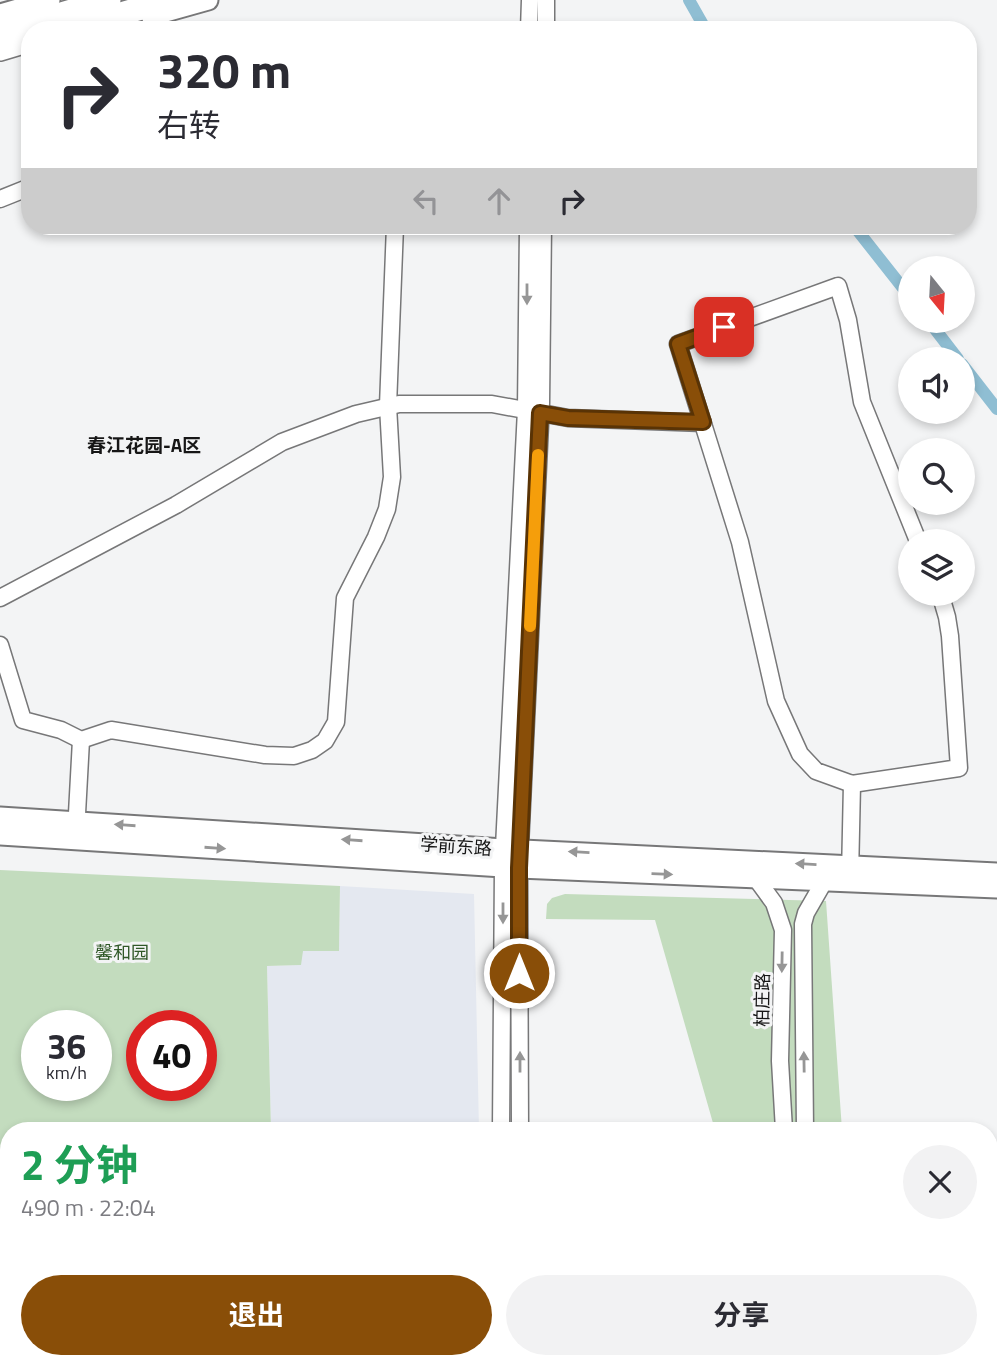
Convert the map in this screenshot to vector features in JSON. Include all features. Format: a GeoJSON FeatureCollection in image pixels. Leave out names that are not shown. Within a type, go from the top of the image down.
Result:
{"type":"FeatureCollection","features":[{"type":"Feature","properties":{"kind":"highway"},"geometry":{"type":"LineString","coordinates":[[37,21],[109,0]]}},
{"type":"Feature","properties":{"kind":"highway"},"geometry":{"type":"LineString","coordinates":[[97,21],[169,0]]}},
{"type":"Feature","properties":{"kind":"highway"},"geometry":{"type":"LineString","coordinates":[[0,32],[21,26]]}},
{"type":"Feature","properties":{"kind":"highway"},"geometry":{"type":"LineString","coordinates":[[0,49],[21,43]]}},
{"type":"Feature","properties":{"kind":"main road"},"geometry":{"type":"LineString","coordinates":[[0,14],[50,0]]}},
{"type":"Feature","properties":{"kind":"main road"},"geometry":{"type":"LineString","coordinates":[[134,21],[208,0]]}},
{"type":"Feature","properties":{"kind":"main road"},"geometry":{"type":"LineString","coordinates":[[0,59],[21,53]]}},
{"type":"Feature","properties":{"kind":"main road","name":"学前东路"},"geometry":{"type":"LineString","coordinates":[[0,817],[76,830],[755,877],[825,880],[850,873],[997,888]]}},
{"type":"Feature","properties":{"kind":"main road","name":"学前东路"},"geometry":{"type":"LineString","coordinates":[[0,835],[76,830]]}},
{"type":"Feature","properties":{"kind":"main road","name":"学前东路"},"geometry":{"type":"LineString","coordinates":[[512,859],[850,873],[997,873]]}},
{"type":"Feature","properties":{"kind":"street"},"geometry":{"type":"LineString","coordinates":[[529,21],[530,0]]}},
{"type":"Feature","properties":{"kind":"street"},"geometry":{"type":"LineString","coordinates":[[546,21],[547,0]]}},
{"type":"Feature","properties":{"kind":"street"},"geometry":{"type":"LineString","coordinates":[[0,199],[21,191]]}},
{"type":"Feature","properties":{"kind":"street"},"geometry":{"type":"LineString","coordinates":[[0,645],[23,720],[61,730],[81,740],[111,730],[265,755],[294,756],[312,750],[325,741],[336,722],[345,598],[387,509],[392,477],[388,407],[395,235]]}},
{"type":"Feature","properties":{"kind":"street"},"geometry":{"type":"LineString","coordinates":[[528,235],[533,412]]}},
{"type":"Feature","properties":{"kind":"street"},"geometry":{"type":"LineString","coordinates":[[501,1122],[543,235]]}},
{"type":"Feature","properties":{"kind":"street"},"geometry":{"type":"LineString","coordinates":[[913,529],[862,402],[848,320],[838,286],[678,344],[740,542],[776,701],[800,754],[816,771],[852,784],[959,768],[950,636],[944,606]]}},
{"type":"Feature","properties":{"kind":"street"},"geometry":{"type":"LineString","coordinates":[[0,598],[176,505],[282,442],[322,426],[399,404],[492,404],[568,418],[703,422]]}},
{"type":"Feature","properties":{"kind":"street"},"geometry":{"type":"LineString","coordinates":[[76,830],[81,740]]}},
{"type":"Feature","properties":{"kind":"street"},"geometry":{"type":"LineString","coordinates":[[850,873],[852,784]]}},
{"type":"Feature","properties":{"kind":"street"},"geometry":{"type":"LineString","coordinates":[[512,859],[520,1122]]}},
{"type":"Feature","properties":{"kind":"street","name":"柏庄路"},"geometry":{"type":"LineString","coordinates":[[755,877],[774,903],[783,930],[780,1061],[783,1122]]}},
{"type":"Feature","properties":{"kind":"street"},"geometry":{"type":"LineString","coordinates":[[805,1122],[803,924],[806,913],[825,880]]}},
{"type":"Feature","properties":{"kind":"shaded area"},"geometry":{"type":"Polygon","coordinates":[[[340,886],[474,894],[479,1122],[271,1122],[267,966],[300,965],[302,951],[339,951],[340,886]]]}},
{"type":"Feature","properties":{"kind":"green space","name":"馨和园"},"geometry":{"type":"Polygon","coordinates":[[[0,870],[340,886],[339,951],[303,951],[301,965],[267,966],[271,1122],[0,1122],[0,870]]]}},
{"type":"Feature","properties":{"kind":"green space"},"geometry":{"type":"Polygon","coordinates":[[[565,894],[826,901],[841,1122],[713,1122],[655,920],[546,919],[547,904],[552,898],[565,894]]]}},
{"type":"Feature","properties":{"kind":"waterway"},"geometry":{"type":"LineString","coordinates":[[689,0],[701,21]]}},
{"type":"Feature","properties":{"kind":"waterway"},"geometry":{"type":"LineString","coordinates":[[861,235],[898,282]]}},
{"type":"Feature","properties":{"kind":"waterway"},"geometry":{"type":"LineString","coordinates":[[938,333],[949,347]]}},
{"type":"Feature","properties":{"kind":"waterway"},"geometry":{"type":"LineString","coordinates":[[975,381],[997,409]]}},
{"type":"Feature","properties":{"kind":"slow traffic"},"geometry":{"type":"LineString","coordinates":[[530,626],[538,455]]}},
{"type":"Feature","properties":{"kind":"district","name":"春江花园-A区"},"geometry":{"type":"Point","coordinates":[144,444]}},
{"type":"Feature","properties":{"kind":"route"},"geometry":{"type":"LineString","coordinates":[[519,973],[519,868],[540,413],[568,418],[703,422],[678,344],[724,327]]}}]}
